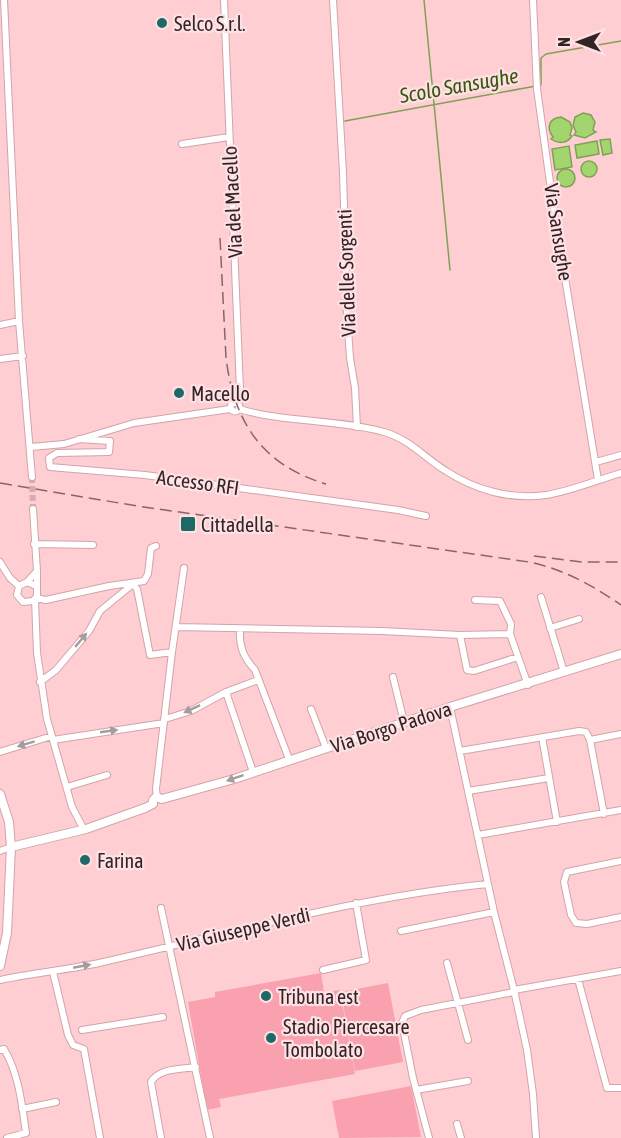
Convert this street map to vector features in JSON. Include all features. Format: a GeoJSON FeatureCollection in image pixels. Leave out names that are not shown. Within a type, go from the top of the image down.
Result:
{"type":"FeatureCollection","features":[{"type":"Feature","properties":{"kind":"street"},"geometry":{"type":"LineString","coordinates":[[4,0],[19,321],[32,477]]}},
{"type":"Feature","properties":{"kind":"street","name":"Via del Macello"},"geometry":{"type":"LineString","coordinates":[[224,0],[240,390],[238,406]]}},
{"type":"Feature","properties":{"kind":"street","name":"Via delle Sorgenti"},"geometry":{"type":"LineString","coordinates":[[333,0],[342,160],[347,315],[357,427]]}},
{"type":"Feature","properties":{"kind":"street","name":"Via Sansughe"},"geometry":{"type":"LineString","coordinates":[[533,0],[537,86],[553,204],[598,480]]}},
{"type":"Feature","properties":{"kind":"street"},"geometry":{"type":"LineString","coordinates":[[182,144],[230,137]]}},
{"type":"Feature","properties":{"kind":"street"},"geometry":{"type":"LineString","coordinates":[[0,325],[19,321]]}},
{"type":"Feature","properties":{"kind":"street"},"geometry":{"type":"LineString","coordinates":[[0,359],[23,356]]}},
{"type":"Feature","properties":{"kind":"street"},"geometry":{"type":"LineString","coordinates":[[31,447],[64,444],[134,423],[230,409],[231,404],[385,432],[400,438],[453,476],[471,485],[500,494],[547,495],[621,473]]}},
{"type":"Feature","properties":{"kind":"street","name":"Accesso RFI"},"geometry":{"type":"LineString","coordinates":[[79,439],[109,441],[109,452],[57,453],[49,458],[49,465],[54,469],[145,475],[398,510],[426,516]]}},
{"type":"Feature","properties":{"kind":"street"},"geometry":{"type":"LineString","coordinates":[[596,462],[621,455]]}},
{"type":"Feature","properties":{"kind":"street"},"geometry":{"type":"LineString","coordinates":[[33,510],[38,594],[36,599],[37,653],[40,682],[72,807],[86,828]]}},
{"type":"Feature","properties":{"kind":"street"},"geometry":{"type":"LineString","coordinates":[[34,544],[93,545]]}},
{"type":"Feature","properties":{"kind":"street"},"geometry":{"type":"LineString","coordinates":[[26,603],[36,599],[46,600],[144,581],[148,574],[152,548],[156,546]]}},
{"type":"Feature","properties":{"kind":"street"},"geometry":{"type":"LineString","coordinates":[[0,562],[10,579],[19,586]]}},
{"type":"Feature","properties":{"kind":"street"},"geometry":{"type":"LineString","coordinates":[[157,800],[172,652],[184,568]]}},
{"type":"Feature","properties":{"kind":"street"},"geometry":{"type":"LineString","coordinates":[[36,614],[19,598],[17,592],[19,586],[27,582],[37,571]]}},
{"type":"Feature","properties":{"kind":"street"},"geometry":{"type":"LineString","coordinates":[[27,582],[36,586]]}},
{"type":"Feature","properties":{"kind":"street"},"geometry":{"type":"LineString","coordinates":[[134,584],[137,589],[150,655],[172,652]]}},
{"type":"Feature","properties":{"kind":"street"},"geometry":{"type":"LineString","coordinates":[[40,682],[56,670],[82,639],[100,611],[134,584]]}},
{"type":"Feature","properties":{"kind":"street"},"geometry":{"type":"LineString","coordinates":[[541,597],[564,672]]}},
{"type":"Feature","properties":{"kind":"street"},"geometry":{"type":"LineString","coordinates":[[475,600],[500,600],[511,624],[510,634],[528,685]]}},
{"type":"Feature","properties":{"kind":"street"},"geometry":{"type":"LineString","coordinates":[[550,628],[579,619]]}},
{"type":"Feature","properties":{"kind":"street"},"geometry":{"type":"LineString","coordinates":[[176,627],[460,635],[510,634]]}},
{"type":"Feature","properties":{"kind":"street"},"geometry":{"type":"LineString","coordinates":[[240,629],[240,645],[245,660],[255,670],[289,759]]}},
{"type":"Feature","properties":{"kind":"street"},"geometry":{"type":"LineString","coordinates":[[460,635],[467,670],[474,671],[518,657]]}},
{"type":"Feature","properties":{"kind":"street","name":"Via Borgo Padova"},"geometry":{"type":"LineString","coordinates":[[11,847],[86,828],[157,800],[253,772],[621,654]]}},
{"type":"Feature","properties":{"kind":"street"},"geometry":{"type":"LineString","coordinates":[[393,677],[404,722]]}},
{"type":"Feature","properties":{"kind":"street"},"geometry":{"type":"LineString","coordinates":[[0,752],[53,738],[166,720],[258,680]]}},
{"type":"Feature","properties":{"kind":"street"},"geometry":{"type":"LineString","coordinates":[[226,692],[253,772]]}},
{"type":"Feature","properties":{"kind":"street"},"geometry":{"type":"LineString","coordinates":[[450,707],[494,912],[514,991],[530,1073],[536,1138]]}},
{"type":"Feature","properties":{"kind":"street"},"geometry":{"type":"LineString","coordinates":[[311,709],[326,748]]}},
{"type":"Feature","properties":{"kind":"street"},"geometry":{"type":"LineString","coordinates":[[460,751],[579,731],[586,732],[590,740],[604,814]]}},
{"type":"Feature","properties":{"kind":"street"},"geometry":{"type":"LineString","coordinates":[[590,740],[621,734]]}},
{"type":"Feature","properties":{"kind":"street"},"geometry":{"type":"LineString","coordinates":[[542,737],[557,822]]}},
{"type":"Feature","properties":{"kind":"street"},"geometry":{"type":"LineString","coordinates":[[67,787],[106,774]]}},
{"type":"Feature","properties":{"kind":"street"},"geometry":{"type":"LineString","coordinates":[[468,791],[549,778]]}},
{"type":"Feature","properties":{"kind":"street"},"geometry":{"type":"LineString","coordinates":[[0,794],[9,822],[11,847],[7,933],[0,966]]}},
{"type":"Feature","properties":{"kind":"street"},"geometry":{"type":"LineString","coordinates":[[477,835],[621,810]]}},
{"type":"Feature","properties":{"kind":"street"},"geometry":{"type":"LineString","coordinates":[[0,851],[11,847]]}},
{"type":"Feature","properties":{"kind":"street"},"geometry":{"type":"LineString","coordinates":[[621,861],[567,872],[564,882],[571,915],[576,923],[587,924],[621,917]]}},
{"type":"Feature","properties":{"kind":"street","name":"Via Giuseppe Verdi"},"geometry":{"type":"LineString","coordinates":[[0,980],[53,972],[356,903],[488,884]]}},
{"type":"Feature","properties":{"kind":"street"},"geometry":{"type":"LineString","coordinates":[[323,970],[366,960],[356,903]]}},
{"type":"Feature","properties":{"kind":"street"},"geometry":{"type":"LineString","coordinates":[[161,908],[210,1138]]}},
{"type":"Feature","properties":{"kind":"street"},"geometry":{"type":"LineString","coordinates":[[401,931],[494,912]]}},
{"type":"Feature","properties":{"kind":"street"},"geometry":{"type":"LineString","coordinates":[[447,963],[468,1040]]}},
{"type":"Feature","properties":{"kind":"street"},"geometry":{"type":"LineString","coordinates":[[53,972],[68,1035],[73,1045],[84,1048],[100,1138]]}},
{"type":"Feature","properties":{"kind":"street"},"geometry":{"type":"LineString","coordinates":[[429,1138],[402,1023],[405,1016],[421,1010],[514,991],[621,972]]}},
{"type":"Feature","properties":{"kind":"street"},"geometry":{"type":"LineString","coordinates":[[578,979],[608,1088],[621,1088]]}},
{"type":"Feature","properties":{"kind":"street"},"geometry":{"type":"LineString","coordinates":[[82,1030],[163,1017]]}},
{"type":"Feature","properties":{"kind":"street"},"geometry":{"type":"LineString","coordinates":[[0,1050],[4,1049],[10,1060],[26,1133],[7,1138]]}},
{"type":"Feature","properties":{"kind":"street"},"geometry":{"type":"LineString","coordinates":[[161,1138],[152,1082],[161,1072],[196,1066]]}},
{"type":"Feature","properties":{"kind":"street"},"geometry":{"type":"LineString","coordinates":[[416,1090],[468,1081]]}},
{"type":"Feature","properties":{"kind":"street"},"geometry":{"type":"LineString","coordinates":[[22,1109],[56,1102]]}},
{"type":"Feature","properties":{"kind":"street"},"geometry":{"type":"LineString","coordinates":[[457,1124],[461,1138]]}},
{"type":"Feature","properties":{"kind":"shaded area"},"geometry":{"type":"Polygon","coordinates":[[[583,113],[591,115],[595,122],[593,130],[596,132],[585,138],[574,135],[576,132],[573,125],[575,117],[583,113]]]}},
{"type":"Feature","properties":{"kind":"shaded area"},"geometry":{"type":"Polygon","coordinates":[[[561,117],[570,122],[572,128],[570,135],[572,136],[568,141],[557,142],[551,139],[553,137],[549,127],[551,121],[561,117]]]}},
{"type":"Feature","properties":{"kind":"shaded area"},"geometry":{"type":"Polygon","coordinates":[[[610,139],[612,153],[603,155],[600,140],[610,139]]]}},
{"type":"Feature","properties":{"kind":"shaded area"},"geometry":{"type":"Polygon","coordinates":[[[597,141],[599,154],[577,158],[575,145],[597,141]]]}},
{"type":"Feature","properties":{"kind":"shaded area"},"geometry":{"type":"Polygon","coordinates":[[[569,146],[572,167],[555,170],[552,149],[569,146]]]}},
{"type":"Feature","properties":{"kind":"shaded area"},"geometry":{"type":"Polygon","coordinates":[[[586,161],[592,161],[597,169],[595,175],[586,177],[581,172],[581,166],[586,161]]]}},
{"type":"Feature","properties":{"kind":"shaded area"},"geometry":{"type":"Polygon","coordinates":[[[566,169],[572,172],[575,178],[572,184],[566,187],[560,184],[557,178],[560,172],[566,169]]]}},
{"type":"Feature","properties":{"kind":"shaded area","name":"Stadio Piercesare Tombolato"},"geometry":{"type":"Polygon","coordinates":[[[321,973],[324,993],[340,990],[355,1074],[219,1099],[221,1107],[207,1110],[188,1002],[215,997],[215,992],[321,973]]]}},
{"type":"Feature","properties":{"kind":"shaded area"},"geometry":{"type":"Polygon","coordinates":[[[388,983],[403,1062],[355,1071],[341,992],[388,983]]]}},
{"type":"Feature","properties":{"kind":"shaded area"},"geometry":{"type":"Polygon","coordinates":[[[411,1086],[421,1137],[339,1138],[332,1101],[411,1086]]]}},
{"type":"Feature","properties":{"kind":"waterway"},"geometry":{"type":"LineString","coordinates":[[424,0],[450,270]]}},
{"type":"Feature","properties":{"kind":"waterway","name":"Scolo Sansughe"},"geometry":{"type":"LineString","coordinates":[[541,85],[541,58],[546,54],[621,41]]}},
{"type":"Feature","properties":{"kind":"waterway","name":"Scolo Sansughe"},"geometry":{"type":"LineString","coordinates":[[345,121],[536,86]]}},
{"type":"Feature","properties":{"kind":"tunnel"},"geometry":{"type":"LineString","coordinates":[[32,477],[33,509]]}},
{"type":"Feature","properties":{"kind":"railway"},"geometry":{"type":"LineString","coordinates":[[220,238],[226,358],[230,381],[244,421],[268,453],[304,476],[326,484]]}},
{"type":"Feature","properties":{"kind":"railway"},"geometry":{"type":"LineString","coordinates":[[0,483],[137,506],[529,562],[577,579],[621,605]]}},
{"type":"Feature","properties":{"kind":"railway"},"geometry":{"type":"LineString","coordinates":[[534,556],[582,562],[621,562]]}},
{"type":"Feature","properties":{"kind":"place","name":"Selco S.r.l."},"geometry":{"type":"Point","coordinates":[162,23]}},
{"type":"Feature","properties":{"kind":"place","name":"Macello"},"geometry":{"type":"Point","coordinates":[179,393]}},
{"type":"Feature","properties":{"kind":"place","name":"Cittadella"},"geometry":{"type":"Point","coordinates":[188,524]}},
{"type":"Feature","properties":{"kind":"place","name":"Farina"},"geometry":{"type":"Point","coordinates":[85,860]}},
{"type":"Feature","properties":{"kind":"place","name":"Tribuna est"},"geometry":{"type":"Point","coordinates":[266,996]}},
{"type":"Feature","properties":{"kind":"place","name":"Stadio Piercesare Tombolato"},"geometry":{"type":"Point","coordinates":[271,1038]}}]}
